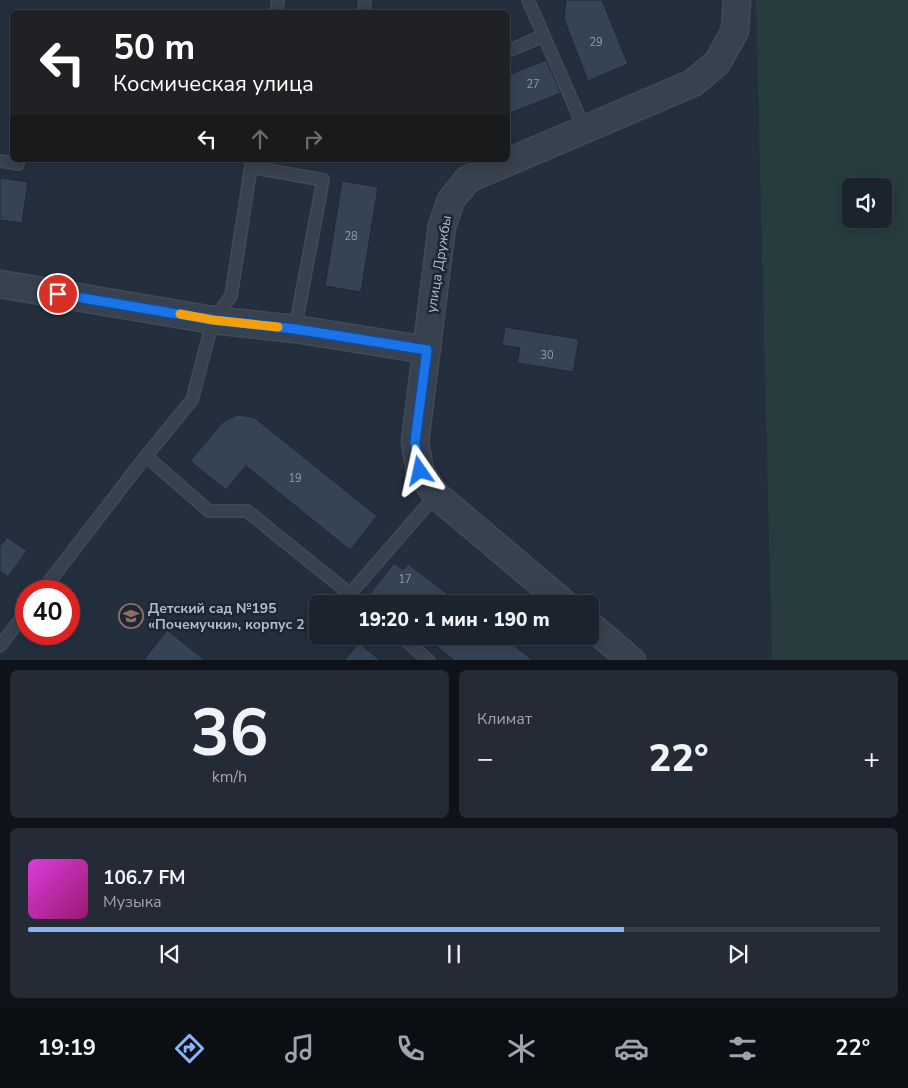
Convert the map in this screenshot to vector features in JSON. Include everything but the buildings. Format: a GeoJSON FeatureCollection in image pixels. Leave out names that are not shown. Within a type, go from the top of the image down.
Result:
{"type":"FeatureCollection","features":[{"type":"Feature","properties":{"kind":"street","name":"улица Дружбы"},"geometry":{"type":"LineString","coordinates":[[510,161],[693,83],[718,63],[735,31],[737,0]]}},
{"type":"Feature","properties":{"kind":"street","name":"улица Дружбы"},"geometry":{"type":"LineString","coordinates":[[509,162],[468,179],[450,200],[442,226],[415,442],[420,471],[436,495],[554,595]]}},
{"type":"Feature","properties":{"kind":"street"},"geometry":{"type":"LineString","coordinates":[[0,284],[213,320],[295,329],[427,350]]}},
{"type":"Feature","properties":{"kind":"street"},"geometry":{"type":"LineString","coordinates":[[599,632],[632,660]]}},
{"type":"Feature","properties":{"kind":"lane"},"geometry":{"type":"LineString","coordinates":[[528,0],[585,130]]}},
{"type":"Feature","properties":{"kind":"lane"},"geometry":{"type":"LineString","coordinates":[[510,49],[543,36]]}},
{"type":"Feature","properties":{"kind":"lane"},"geometry":{"type":"LineString","coordinates":[[0,161],[18,164]]}},
{"type":"Feature","properties":{"kind":"lane"},"geometry":{"type":"LineString","coordinates":[[50,580],[146,456],[192,400],[213,320],[230,296],[252,163],[322,180],[295,329]]}},
{"type":"Feature","properties":{"kind":"lane"},"geometry":{"type":"LineString","coordinates":[[146,456],[208,511],[247,511],[350,594],[436,495]]}},
{"type":"Feature","properties":{"kind":"lane"},"geometry":{"type":"LineString","coordinates":[[0,646],[15,626]]}},
{"type":"Feature","properties":{"kind":"lane"},"geometry":{"type":"LineString","coordinates":[[411,645],[429,660]]}},
{"type":"Feature","properties":{"kind":"green space"},"geometry":{"type":"Polygon","coordinates":[[[756,0],[908,0],[908,660],[772,660],[756,0]]]}},
{"type":"Feature","properties":{"kind":"slow traffic"},"geometry":{"type":"LineString","coordinates":[[180,314],[213,320],[278,327]]}},
{"type":"Feature","properties":{"kind":"place","name":"Детский сад №195 «Почемучки», корпус 2"},"geometry":{"type":"Point","coordinates":[131,616]}},
{"type":"Feature","properties":{"kind":"route"},"geometry":{"type":"LineString","coordinates":[[58,294],[213,320],[295,329],[427,350],[415,442],[420,471]]}}]}
